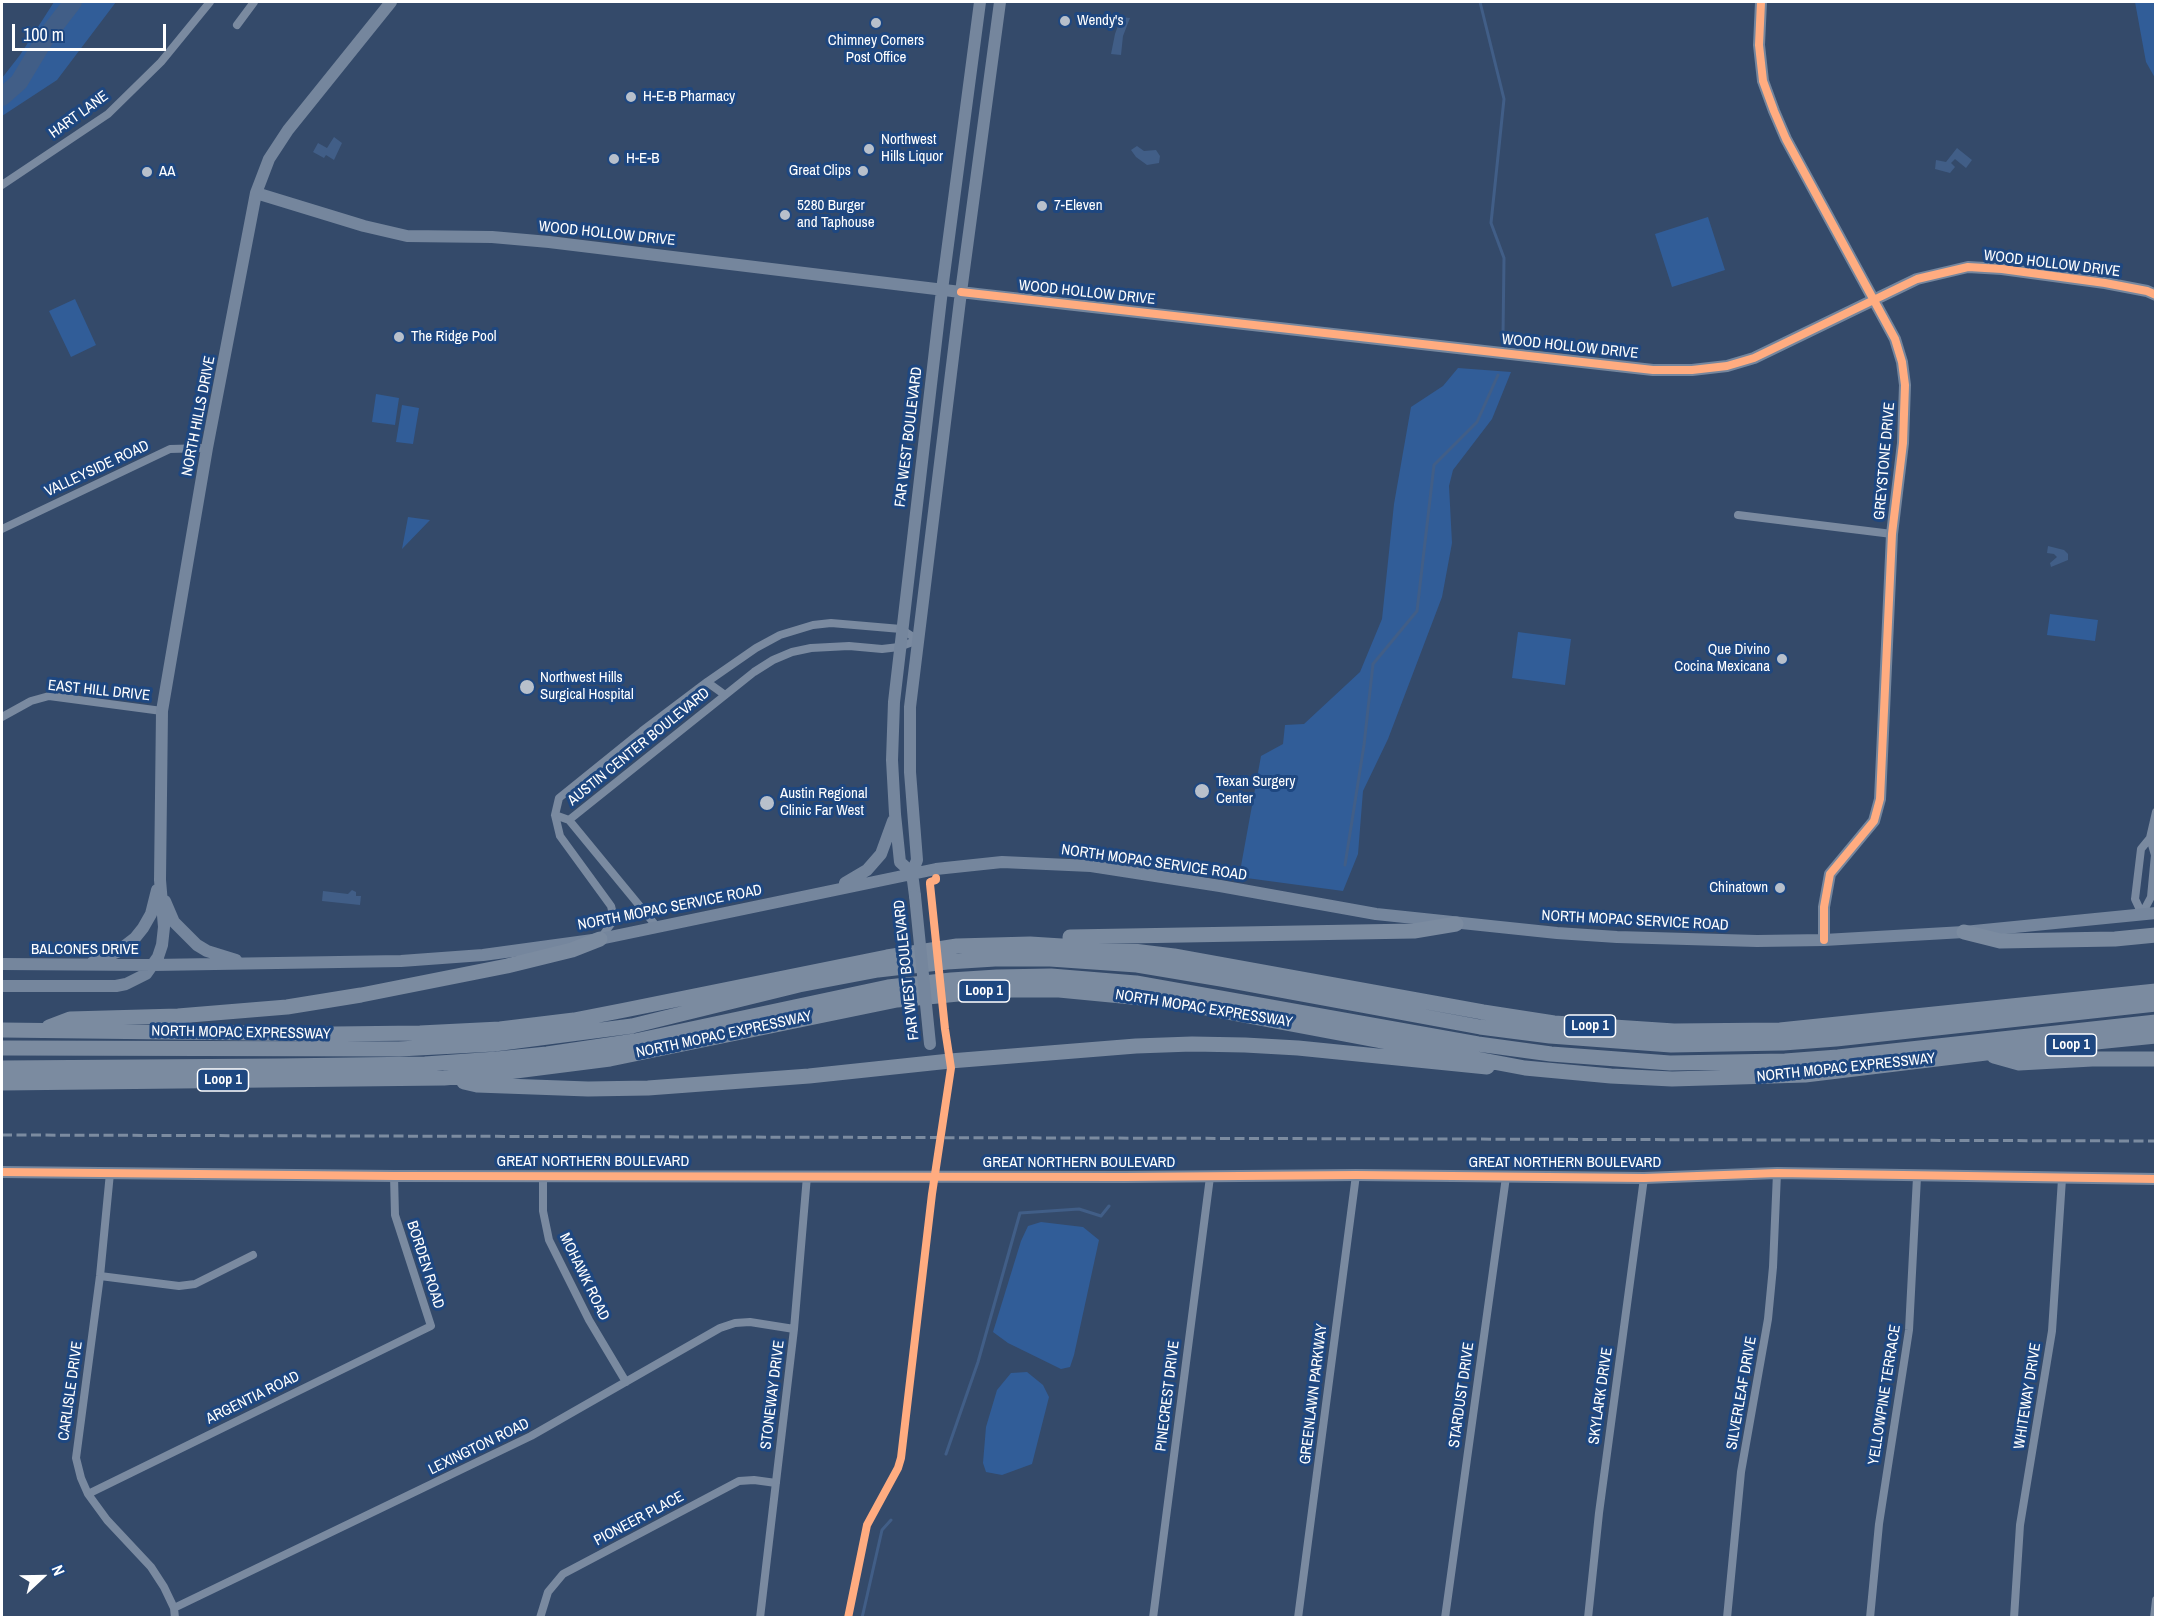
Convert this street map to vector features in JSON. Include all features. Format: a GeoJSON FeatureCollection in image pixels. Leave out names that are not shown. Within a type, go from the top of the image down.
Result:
{"type":"FeatureCollection","features":[{"type":"Feature","properties":{"kind":"highway"},"geometry":{"type":"LineString","coordinates":[[1030,944],[1074,937],[1414,931],[1456,924]]}},
{"type":"Feature","properties":{"kind":"highway"},"geometry":{"type":"LineString","coordinates":[[1964,932],[2000,941],[2115,939],[2156,935]]}},
{"type":"Feature","properties":{"kind":"highway"},"geometry":{"type":"LineString","coordinates":[[39,1030],[70,1019],[178,1016],[287,1007],[361,995],[507,966],[572,950],[600,939]]}},
{"type":"Feature","properties":{"kind":"highway","name":"NORTH MOPAC EXPRESSWAY"},"geometry":{"type":"LineString","coordinates":[[2,1030],[334,1034],[500,1029],[574,1020],[888,957],[957,946],[1030,944],[1125,950],[1174,956],[1554,1023],[1674,1031],[1803,1028],[2156,991]]}},
{"type":"Feature","properties":{"kind":"highway"},"geometry":{"type":"LineString","coordinates":[[2,1048],[441,1048],[504,1043],[632,1026],[799,985],[878,970],[947,962],[1006,959],[1050,959],[1137,965],[1221,978],[1480,1027],[1550,1036],[1671,1045],[1825,1040],[2156,1004]]}},
{"type":"Feature","properties":{"kind":"highway"},"geometry":{"type":"LineString","coordinates":[[2,1068],[425,1064],[497,1059],[635,1041],[888,987],[997,977],[1051,976],[1136,982],[1478,1044],[1551,1054],[1670,1063],[1838,1057],[2156,1022]]}},
{"type":"Feature","properties":{"kind":"highway","name":"NORTH MOPAC EXPRESSWAY"},"geometry":{"type":"LineString","coordinates":[[2,1083],[444,1078],[511,1072],[610,1059],[897,1000],[999,990],[1059,990],[1163,1000],[1525,1068],[1661,1079],[1805,1075],[1986,1053],[2156,1036]]}},
{"type":"Feature","properties":{"kind":"highway"},"geometry":{"type":"LineString","coordinates":[[574,1020],[608,1023],[672,1015]]}},
{"type":"Feature","properties":{"kind":"highway"},"geometry":{"type":"LineString","coordinates":[[444,1078],[477,1085],[588,1089],[648,1088],[809,1076],[1136,1046],[1192,1044],[1298,1048],[1473,1067],[1525,1068]]}},
{"type":"Feature","properties":{"kind":"highway"},"geometry":{"type":"LineString","coordinates":[[1986,1053],[2019,1063],[2092,1059],[2156,1059]]}},
{"type":"Feature","properties":{"kind":"street","name":"HART LANE"},"geometry":{"type":"LineString","coordinates":[[2,185],[108,114],[161,62],[210,2]]}},
{"type":"Feature","properties":{"kind":"street"},"geometry":{"type":"LineString","coordinates":[[237,26],[254,2]]}},
{"type":"Feature","properties":{"kind":"street","name":"NORTH HILLS DRIVE"},"geometry":{"type":"LineString","coordinates":[[153,966],[162,945],[164,927],[160,880],[162,711],[207,448],[256,193],[269,159],[288,130],[391,2]]}},
{"type":"Feature","properties":{"kind":"street","name":"FAR WEST BOULEVARD"},"geometry":{"type":"LineString","coordinates":[[912,873],[900,862],[892,760],[894,702],[942,290],[980,2]]}},
{"type":"Feature","properties":{"kind":"street","name":"FAR WEST BOULEVARD"},"geometry":{"type":"LineString","coordinates":[[932,1063],[912,873],[917,860],[909,772],[910,707],[961,292],[1000,2]]}},
{"type":"Feature","properties":{"kind":"street","name":"GREYSTONE DRIVE"},"geometry":{"type":"LineString","coordinates":[[1761,2],[1759,45],[1763,81],[1774,111],[1786,139],[1895,339],[1902,362],[1905,385],[1903,443],[1893,534],[1880,799],[1874,821],[1830,874],[1824,907],[1824,940]]}},
{"type":"Feature","properties":{"kind":"street","name":"WOOD HOLLOW DRIVE"},"geometry":{"type":"LineString","coordinates":[[256,193],[364,226],[407,236],[492,237],[549,242],[942,290],[1653,370],[1692,370],[1727,366],[1754,358],[1917,279],[1968,267],[2002,269],[2105,283],[2156,295]]}},
{"type":"Feature","properties":{"kind":"street","name":"VALLEYSIDE ROAD"},"geometry":{"type":"LineString","coordinates":[[2,529],[170,449],[207,448]]}},
{"type":"Feature","properties":{"kind":"street"},"geometry":{"type":"LineString","coordinates":[[1738,515],[1893,534]]}},
{"type":"Feature","properties":{"kind":"street","name":"AUSTIN CENTER BOULEVARD"},"geometry":{"type":"LineString","coordinates":[[555,815],[559,798],[642,731],[707,682],[756,648],[780,635],[813,625],[831,623],[901,629],[918,640]]}},
{"type":"Feature","properties":{"kind":"street","name":"AUSTIN CENTER BOULEVARD"},"geometry":{"type":"LineString","coordinates":[[569,820],[754,672],[773,660],[792,652],[830,646],[882,649],[899,647],[918,640]]}},
{"type":"Feature","properties":{"kind":"street","name":"AUSTIN CENTER BOULEVARD"},"geometry":{"type":"LineString","coordinates":[[707,682],[725,695]]}},
{"type":"Feature","properties":{"kind":"street","name":"EAST HILL DRIVE"},"geometry":{"type":"LineString","coordinates":[[2,717],[31,701],[49,696],[162,711]]}},
{"type":"Feature","properties":{"kind":"street"},"geometry":{"type":"LineString","coordinates":[[2142,914],[2135,899],[2141,849],[2150,838],[2156,812]]}},
{"type":"Feature","properties":{"kind":"street"},"geometry":{"type":"LineString","coordinates":[[829,891],[857,877],[875,862],[886,845],[895,814]]}},
{"type":"Feature","properties":{"kind":"street"},"geometry":{"type":"LineString","coordinates":[[555,815],[569,820],[657,927]]}},
{"type":"Feature","properties":{"kind":"street"},"geometry":{"type":"LineString","coordinates":[[555,815],[560,836],[611,906],[613,914],[611,924],[600,939]]}},
{"type":"Feature","properties":{"kind":"street"},"geometry":{"type":"LineString","coordinates":[[2142,914],[2151,897],[2155,855],[2150,838]]}},
{"type":"Feature","properties":{"kind":"street","name":"NORTH MOPAC SERVICE ROAD"},"geometry":{"type":"LineString","coordinates":[[153,966],[401,962],[483,955],[600,939],[912,873],[1002,862],[1090,866],[1209,884],[1356,911],[1456,924],[1617,937],[1757,941],[1824,940],[1964,932],[2156,913]]}},
{"type":"Feature","properties":{"kind":"street"},"geometry":{"type":"LineString","coordinates":[[160,880],[174,922],[187,936],[207,951],[248,964]]}},
{"type":"Feature","properties":{"kind":"street","name":"NORTH HILLS DRIVE"},"geometry":{"type":"LineString","coordinates":[[84,965],[117,952],[135,938],[151,914],[160,880]]}},
{"type":"Feature","properties":{"kind":"street","name":"BALCONES DRIVE"},"geometry":{"type":"LineString","coordinates":[[2,964],[153,966]]}},
{"type":"Feature","properties":{"kind":"street","name":"BALCONES DRIVE"},"geometry":{"type":"LineString","coordinates":[[2,986],[116,986],[139,979],[153,966]]}},
{"type":"Feature","properties":{"kind":"street","name":"GREAT NORTHERN BOULEVARD"},"geometry":{"type":"LineString","coordinates":[[2,1172],[394,1176],[1210,1177],[1356,1175],[1644,1178],[1777,1173],[2156,1179]]}},
{"type":"Feature","properties":{"kind":"street","name":"CARLISLE DRIVE"},"geometry":{"type":"LineString","coordinates":[[110,1173],[100,1276],[76,1458],[88,1494],[107,1520],[151,1567],[164,1587],[174,1608],[175,1617]]}},
{"type":"Feature","properties":{"kind":"street","name":"SILVERLEAF DRIVE"},"geometry":{"type":"LineString","coordinates":[[1727,1617],[1741,1472],[1768,1319],[1777,1173]]}},
{"type":"Feature","properties":{"kind":"street","name":"MOHAWK ROAD"},"geometry":{"type":"LineString","coordinates":[[543,1175],[543,1211],[549,1240],[589,1320],[626,1382]]}},
{"type":"Feature","properties":{"kind":"street","name":"GREENLAWN PARKWAY"},"geometry":{"type":"LineString","coordinates":[[1298,1617],[1356,1175]]}},
{"type":"Feature","properties":{"kind":"street","name":"BORDEN ROAD"},"geometry":{"type":"LineString","coordinates":[[394,1176],[395,1215],[430,1326]]}},
{"type":"Feature","properties":{"kind":"street","name":"STONEWAY DRIVE"},"geometry":{"type":"LineString","coordinates":[[760,1617],[794,1329],[807,1176]]}},
{"type":"Feature","properties":{"kind":"street","name":"PINECREST DRIVE"},"geometry":{"type":"LineString","coordinates":[[1153,1617],[1210,1177]]}},
{"type":"Feature","properties":{"kind":"street","name":"STARDUST DRIVE"},"geometry":{"type":"LineString","coordinates":[[1445,1617],[1506,1177]]}},
{"type":"Feature","properties":{"kind":"street","name":"YELLOWPINE TERRACE"},"geometry":{"type":"LineString","coordinates":[[1870,1617],[1879,1524],[1909,1330],[1917,1177]]}},
{"type":"Feature","properties":{"kind":"street","name":"SKYLARK DRIVE"},"geometry":{"type":"LineString","coordinates":[[1588,1617],[1599,1513],[1644,1178]]}},
{"type":"Feature","properties":{"kind":"street","name":"WHITEWAY DRIVE"},"geometry":{"type":"LineString","coordinates":[[2014,1617],[2020,1525],[2052,1331],[2062,1179]]}},
{"type":"Feature","properties":{"kind":"street"},"geometry":{"type":"LineString","coordinates":[[100,1276],[179,1286],[195,1284],[253,1255]]}},
{"type":"Feature","properties":{"kind":"street","name":"LEXINGTON ROAD"},"geometry":{"type":"LineString","coordinates":[[174,1608],[512,1446],[720,1328],[735,1323],[750,1322],[794,1329]]}},
{"type":"Feature","properties":{"kind":"street","name":"ARGENTIA ROAD"},"geometry":{"type":"LineString","coordinates":[[88,1494],[430,1326]]}},
{"type":"Feature","properties":{"kind":"street","name":"PIONEER PLACE"},"geometry":{"type":"LineString","coordinates":[[540,1617],[548,1592],[563,1574],[739,1481],[754,1480],[776,1483]]}},
{"type":"Feature","properties":{"kind":"street"},"geometry":{"type":"LineString","coordinates":[[2154,1617],[2156,1600]]}},
{"type":"Feature","properties":{"kind":"shaded area"},"geometry":{"type":"Polygon","coordinates":[[[54,2],[116,2],[57,80],[2,116],[2,78],[20,55],[54,2]]]}},
{"type":"Feature","properties":{"kind":"shaded area"},"geometry":{"type":"Polygon","coordinates":[[[2135,2],[2155,2],[2155,78],[2146,62],[2135,2]]]}},
{"type":"Feature","properties":{"kind":"shaded area"},"geometry":{"type":"Polygon","coordinates":[[[1121,17],[1130,18],[1123,36],[1121,55],[1111,54],[1115,34],[1121,17]]]}},
{"type":"Feature","properties":{"kind":"shaded area"},"geometry":{"type":"Polygon","coordinates":[[[334,137],[342,143],[334,160],[326,155],[324,158],[313,152],[318,143],[327,148],[334,137]]]}},
{"type":"Feature","properties":{"kind":"shaded area"},"geometry":{"type":"Polygon","coordinates":[[[1137,146],[1144,151],[1156,150],[1160,156],[1159,163],[1147,165],[1136,157],[1131,150],[1137,146]]]}},
{"type":"Feature","properties":{"kind":"shaded area"},"geometry":{"type":"Polygon","coordinates":[[[1957,148],[1972,160],[1966,168],[1955,159],[1951,163],[1955,167],[1950,173],[1935,169],[1936,160],[1946,162],[1957,148]]]}},
{"type":"Feature","properties":{"kind":"shaded area"},"geometry":{"type":"Polygon","coordinates":[[[1708,217],[1725,270],[1672,287],[1655,234],[1708,217]]]}},
{"type":"Feature","properties":{"kind":"shaded area"},"geometry":{"type":"Polygon","coordinates":[[[75,299],[96,345],[71,357],[49,311],[75,299]]]}},
{"type":"Feature","properties":{"kind":"shaded area"},"geometry":{"type":"Polygon","coordinates":[[[1458,368],[1511,372],[1492,419],[1453,470],[1449,486],[1452,543],[1442,597],[1388,739],[1363,791],[1358,854],[1343,891],[1239,877],[1261,756],[1283,744],[1285,725],[1304,724],[1360,672],[1382,619],[1394,504],[1411,407],[1443,386],[1458,368]]]}},
{"type":"Feature","properties":{"kind":"shaded area"},"geometry":{"type":"Polygon","coordinates":[[[376,394],[399,398],[395,425],[372,422],[376,394]]]}},
{"type":"Feature","properties":{"kind":"shaded area"},"geometry":{"type":"Polygon","coordinates":[[[402,405],[419,408],[413,444],[396,442],[402,405]]]}},
{"type":"Feature","properties":{"kind":"shaded area"},"geometry":{"type":"Polygon","coordinates":[[[408,517],[430,520],[402,549],[408,517]]]}},
{"type":"Feature","properties":{"kind":"shaded area"},"geometry":{"type":"Polygon","coordinates":[[[2048,546],[2064,550],[2068,554],[2068,560],[2051,567],[2050,563],[2057,557],[2047,553],[2048,546]]]}},
{"type":"Feature","properties":{"kind":"shaded area"},"geometry":{"type":"Polygon","coordinates":[[[2050,614],[2098,620],[2095,641],[2047,635],[2050,614]]]}},
{"type":"Feature","properties":{"kind":"shaded area"},"geometry":{"type":"Polygon","coordinates":[[[1518,632],[1571,639],[1565,685],[1512,678],[1518,632]]]}},
{"type":"Feature","properties":{"kind":"shaded area"},"geometry":{"type":"Polygon","coordinates":[[[352,890],[356,892],[356,896],[361,896],[360,905],[322,901],[323,891],[348,894],[352,890]]]}},
{"type":"Feature","properties":{"kind":"shaded area"},"geometry":{"type":"Polygon","coordinates":[[[1041,1222],[1083,1227],[1099,1240],[1074,1355],[1070,1367],[1061,1369],[1008,1343],[993,1332],[1021,1241],[1028,1226],[1041,1222]]]}},
{"type":"Feature","properties":{"kind":"shaded area"},"geometry":{"type":"Polygon","coordinates":[[[1027,1372],[1043,1385],[1049,1397],[1032,1464],[1002,1475],[986,1472],[983,1463],[986,1427],[997,1390],[1011,1373],[1027,1372]]]}},
{"type":"Feature","properties":{"kind":"waterway"},"geometry":{"type":"LineString","coordinates":[[2,97],[19,82],[46,37],[73,2]]}},
{"type":"Feature","properties":{"kind":"waterway"},"geometry":{"type":"LineString","coordinates":[[1480,2],[1504,99],[1491,223],[1504,258],[1503,336]]}},
{"type":"Feature","properties":{"kind":"waterway"},"geometry":{"type":"LineString","coordinates":[[1345,865],[1364,745],[1373,664],[1417,611],[1434,465],[1477,422],[1498,375]]}},
{"type":"Feature","properties":{"kind":"waterway"},"geometry":{"type":"LineString","coordinates":[[946,1454],[978,1362],[1020,1213],[1079,1209],[1101,1216],[1109,1206]]}},
{"type":"Feature","properties":{"kind":"waterway"},"geometry":{"type":"LineString","coordinates":[[862,1618],[882,1530],[891,1520]]}},
{"type":"Feature","properties":{"kind":"railway"},"geometry":{"type":"LineString","coordinates":[[2,1135],[2156,1141]]}},
{"type":"Feature","properties":{"kind":"cycle path"},"geometry":{"type":"LineString","coordinates":[[1761,2],[1759,45],[1763,81],[1774,111],[1786,139],[1895,339],[1902,362],[1905,385],[1903,443],[1892,534],[1880,799],[1874,821],[1830,874],[1824,907],[1824,940]]}},
{"type":"Feature","properties":{"kind":"cycle path"},"geometry":{"type":"LineString","coordinates":[[961,292],[1653,370],[1692,370],[1727,366],[1754,358],[1917,279],[1968,267],[2002,269],[2105,283],[2147,291],[2156,295]]}},
{"type":"Feature","properties":{"kind":"cycle path"},"geometry":{"type":"LineString","coordinates":[[848,1618],[867,1525],[898,1468],[901,1458],[932,1194],[951,1068],[930,884],[936,878]]}},
{"type":"Feature","properties":{"kind":"cycle path"},"geometry":{"type":"LineString","coordinates":[[2,1172],[394,1176],[1356,1175],[1644,1178],[1777,1173],[2156,1179]]}},
{"type":"Feature","properties":{"kind":"place","name":"Wendy's"},"geometry":{"type":"Point","coordinates":[1065,21]}},
{"type":"Feature","properties":{"kind":"place","name":"Chimney Corners Post Office"},"geometry":{"type":"Point","coordinates":[876,23]}},
{"type":"Feature","properties":{"kind":"place","name":"H-E-B Pharmacy"},"geometry":{"type":"Point","coordinates":[631,97]}},
{"type":"Feature","properties":{"kind":"place","name":"Northwest Hills Liquor"},"geometry":{"type":"Point","coordinates":[869,149]}},
{"type":"Feature","properties":{"kind":"place","name":"H-E-B"},"geometry":{"type":"Point","coordinates":[614,159]}},
{"type":"Feature","properties":{"kind":"place","name":"Great Clips"},"geometry":{"type":"Point","coordinates":[863,171]}},
{"type":"Feature","properties":{"kind":"place","name":"AA"},"geometry":{"type":"Point","coordinates":[147,172]}},
{"type":"Feature","properties":{"kind":"place","name":"7-Eleven"},"geometry":{"type":"Point","coordinates":[1042,206]}},
{"type":"Feature","properties":{"kind":"place","name":"5280 Burger and Taphouse"},"geometry":{"type":"Point","coordinates":[785,215]}},
{"type":"Feature","properties":{"kind":"place","name":"The Ridge Pool"},"geometry":{"type":"Point","coordinates":[399,337]}},
{"type":"Feature","properties":{"kind":"place","name":"Que Divino Cocina Mexicana"},"geometry":{"type":"Point","coordinates":[1782,659]}},
{"type":"Feature","properties":{"kind":"place","name":"Northwest Hills Surgical Hospital"},"geometry":{"type":"Point","coordinates":[527,687]}},
{"type":"Feature","properties":{"kind":"place","name":"Texan Surgery Center"},"geometry":{"type":"Point","coordinates":[1202,791]}},
{"type":"Feature","properties":{"kind":"place","name":"Austin Regional Clinic Far West"},"geometry":{"type":"Point","coordinates":[767,803]}},
{"type":"Feature","properties":{"kind":"place","name":"Chinatown"},"geometry":{"type":"Point","coordinates":[1780,888]}}]}
